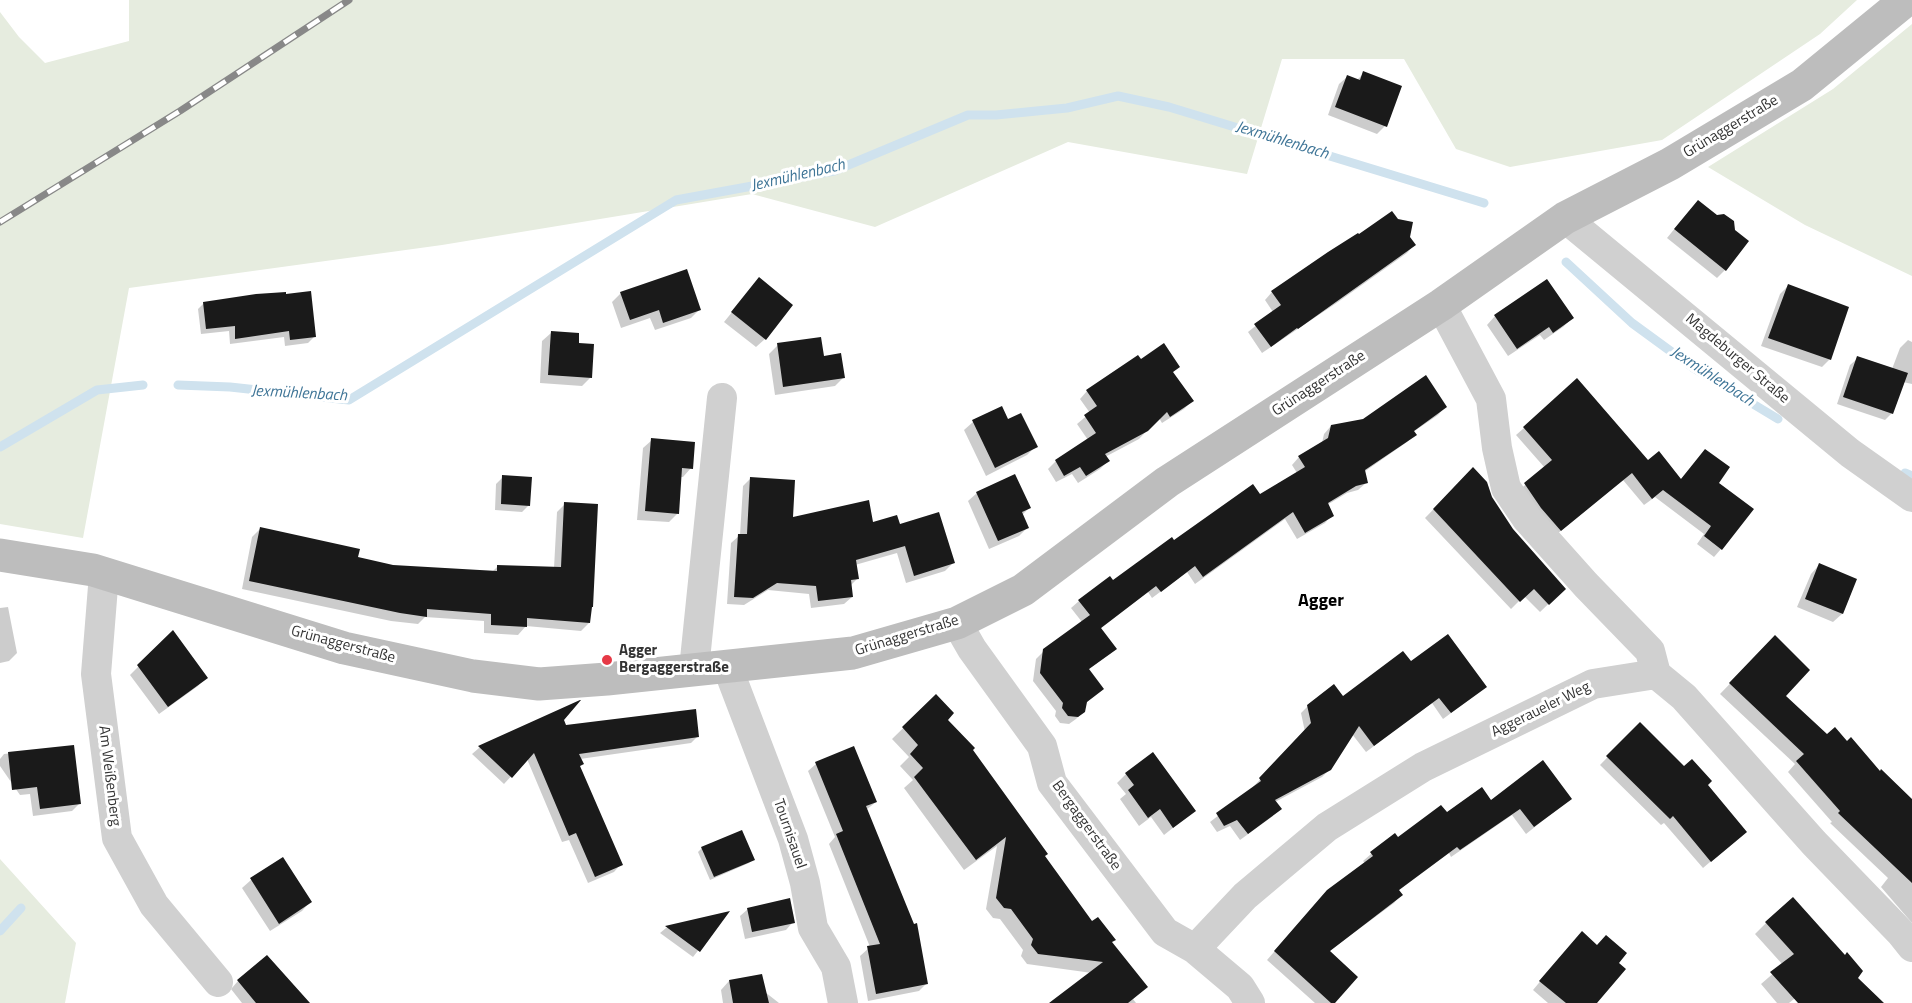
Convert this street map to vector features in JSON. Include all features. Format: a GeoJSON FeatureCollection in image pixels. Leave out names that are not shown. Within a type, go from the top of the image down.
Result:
{"type":"FeatureCollection","features":[{"type":"Feature","properties":{"kind":"street","name":"Grünaggerstraße"},"geometry":{"type":"LineString","coordinates":[[0,555],[93,570],[344,648],[473,676],[540,684],[607,679],[853,652],[957,623],[1023,590],[1167,482],[1442,305],[1565,218],[1670,164],[1802,85],[1906,0]]}},
{"type":"Feature","properties":{"kind":"street","name":"Magdeburger Straße"},"geometry":{"type":"LineString","coordinates":[[1565,218],[1850,453],[1912,497]]}},
{"type":"Feature","properties":{"kind":"street"},"geometry":{"type":"LineString","coordinates":[[1442,305],[1491,399],[1497,448],[1506,488],[1527,519],[1650,651],[1656,674],[1684,698],[1814,843],[1912,947]]}},
{"type":"Feature","properties":{"kind":"street"},"geometry":{"type":"LineString","coordinates":[[694,669],[722,398]]}},
{"type":"Feature","properties":{"kind":"street","name":"Am Weißenberg"},"geometry":{"type":"LineString","coordinates":[[104,574],[96,675],[117,838],[154,904],[218,982]]}},
{"type":"Feature","properties":{"kind":"street","name":"Bergaggerstraße"},"geometry":{"type":"LineString","coordinates":[[957,623],[972,649],[1042,746],[1052,783],[1166,932],[1195,950],[1240,987],[1250,1003]]}},
{"type":"Feature","properties":{"kind":"street","name":"Tournisauel"},"geometry":{"type":"LineString","coordinates":[[727,666],[793,839],[805,883],[813,928],[836,967],[843,1003]]}},
{"type":"Feature","properties":{"kind":"street","name":"Aggeraueler Weg"},"geometry":{"type":"LineString","coordinates":[[1195,950],[1245,896],[1327,827],[1423,767],[1593,684],[1656,674]]}},
{"type":"Feature","properties":{"kind":"shaded area"},"geometry":{"type":"Polygon","coordinates":[[[129,0],[1857,0],[1820,34],[1662,140],[1510,167],[1456,149],[1404,59],[1282,59],[1247,174],[1068,142],[875,227],[752,194],[442,245],[129,288],[83,538],[0,524],[0,12],[19,37],[45,63],[129,41],[129,0]]]}},
{"type":"Feature","properties":{"kind":"shaded area"},"geometry":{"type":"Polygon","coordinates":[[[1912,24],[1912,276],[1805,225],[1708,167],[1833,89],[1912,24]]]}},
{"type":"Feature","properties":{"kind":"shaded area"},"geometry":{"type":"Polygon","coordinates":[[[0,859],[76,943],[65,1003],[0,1003],[0,859]]]}},
{"type":"Feature","properties":{"kind":"building"},"geometry":{"type":"Polygon","coordinates":[[[1363,71],[1402,86],[1387,127],[1335,107],[1347,75],[1360,80],[1363,71]]]}},
{"type":"Feature","properties":{"kind":"building"},"geometry":{"type":"Polygon","coordinates":[[[1698,200],[1717,215],[1724,214],[1734,221],[1735,230],[1749,241],[1726,271],[1674,229],[1698,200]]]}},
{"type":"Feature","properties":{"kind":"building"},"geometry":{"type":"Polygon","coordinates":[[[1392,211],[1398,219],[1413,222],[1410,237],[1416,245],[1271,347],[1254,324],[1281,305],[1271,291],[1392,211]]]}},
{"type":"Feature","properties":{"kind":"building"},"geometry":{"type":"Polygon","coordinates":[[[687,269],[701,310],[663,323],[659,310],[630,320],[620,292],[687,269]]]}},
{"type":"Feature","properties":{"kind":"building"},"geometry":{"type":"Polygon","coordinates":[[[759,277],[793,305],[766,340],[731,312],[759,277]]]}},
{"type":"Feature","properties":{"kind":"building"},"geometry":{"type":"Polygon","coordinates":[[[1547,279],[1574,318],[1553,333],[1549,327],[1517,349],[1494,315],[1547,279]]]}},
{"type":"Feature","properties":{"kind":"building"},"geometry":{"type":"Polygon","coordinates":[[[1788,284],[1849,307],[1831,360],[1768,338],[1788,284]]]}},
{"type":"Feature","properties":{"kind":"building"},"geometry":{"type":"Polygon","coordinates":[[[311,291],[316,337],[290,340],[289,331],[235,339],[235,326],[206,329],[203,302],[256,294],[311,291]]]}},
{"type":"Feature","properties":{"kind":"building"},"geometry":{"type":"Polygon","coordinates":[[[551,331],[579,333],[579,343],[594,344],[592,378],[548,375],[551,331]]]}},
{"type":"Feature","properties":{"kind":"building"},"geometry":{"type":"Polygon","coordinates":[[[821,337],[824,356],[841,353],[845,378],[783,387],[777,343],[821,337]]]}},
{"type":"Feature","properties":{"kind":"building"},"geometry":{"type":"Polygon","coordinates":[[[1164,343],[1180,367],[1173,372],[1194,401],[1170,417],[1167,412],[1148,431],[1105,454],[1110,461],[1086,476],[1080,467],[1064,476],[1055,460],[1096,433],[1084,415],[1097,406],[1086,390],[1138,355],[1141,359],[1164,343]]]}},
{"type":"Feature","properties":{"kind":"building"},"geometry":{"type":"Polygon","coordinates":[[[1857,356],[1908,373],[1893,414],[1843,397],[1857,356]]]}},
{"type":"Feature","properties":{"kind":"building"},"geometry":{"type":"Polygon","coordinates":[[[1426,375],[1447,407],[1414,431],[1417,435],[1365,470],[1368,483],[1356,486],[1328,503],[1334,516],[1305,533],[1293,512],[1203,577],[1195,566],[1161,592],[1156,586],[1101,628],[1117,649],[1089,669],[1104,689],[1087,702],[1085,712],[1078,717],[1068,716],[1062,708],[1063,703],[1040,673],[1043,649],[1090,615],[1078,600],[1110,576],[1113,580],[1172,537],[1174,540],[1253,484],[1260,494],[1305,467],[1298,456],[1328,438],[1331,425],[1363,419],[1426,375]]]}},
{"type":"Feature","properties":{"kind":"building"},"geometry":{"type":"Polygon","coordinates":[[[1577,378],[1648,460],[1659,451],[1681,479],[1705,449],[1730,467],[1719,483],[1754,509],[1722,550],[1704,536],[1711,526],[1663,490],[1652,499],[1632,473],[1561,531],[1541,508],[1524,483],[1552,460],[1523,427],[1577,378]]]}},
{"type":"Feature","properties":{"kind":"building"},"geometry":{"type":"Polygon","coordinates":[[[1002,406],[1008,419],[1021,413],[1038,447],[995,468],[972,420],[1002,406]]]}},
{"type":"Feature","properties":{"kind":"building"},"geometry":{"type":"Polygon","coordinates":[[[651,438],[695,442],[693,469],[682,468],[679,514],[645,511],[651,438]]]}},
{"type":"Feature","properties":{"kind":"building"},"geometry":{"type":"Polygon","coordinates":[[[1473,467],[1487,482],[1492,497],[1513,529],[1566,589],[1549,605],[1534,589],[1520,602],[1433,509],[1473,467]]]}},
{"type":"Feature","properties":{"kind":"building"},"geometry":{"type":"Polygon","coordinates":[[[1015,474],[1031,508],[1022,512],[1029,528],[998,541],[976,492],[1015,474]]]}},
{"type":"Feature","properties":{"kind":"building"},"geometry":{"type":"Polygon","coordinates":[[[502,475],[532,477],[530,506],[501,504],[502,475]]]}},
{"type":"Feature","properties":{"kind":"building"},"geometry":{"type":"Polygon","coordinates":[[[750,477],[795,480],[793,517],[869,500],[873,522],[897,515],[900,524],[939,512],[955,563],[914,576],[905,546],[856,560],[859,579],[851,580],[853,597],[818,601],[816,586],[777,583],[753,598],[734,597],[738,534],[747,534],[750,477]]]}},
{"type":"Feature","properties":{"kind":"building"},"geometry":{"type":"Polygon","coordinates":[[[564,502],[598,504],[593,607],[590,623],[527,618],[527,627],[491,625],[491,614],[427,609],[427,617],[249,581],[260,527],[360,549],[358,557],[393,565],[497,571],[497,565],[561,567],[564,502]]]}},
{"type":"Feature","properties":{"kind":"building"},"geometry":{"type":"Polygon","coordinates":[[[1819,563],[1857,579],[1843,614],[1805,599],[1819,563]]]}},
{"type":"Feature","properties":{"kind":"building"},"geometry":{"type":"Polygon","coordinates":[[[173,630],[208,678],[168,707],[137,665],[173,630]]]}},
{"type":"Feature","properties":{"kind":"building"},"geometry":{"type":"Polygon","coordinates":[[[1448,634],[1487,687],[1451,713],[1439,698],[1374,746],[1359,726],[1331,770],[1275,800],[1282,809],[1248,834],[1237,820],[1224,826],[1216,813],[1261,781],[1259,778],[1311,723],[1307,705],[1334,684],[1343,696],[1403,651],[1411,661],[1448,634]]]}},
{"type":"Feature","properties":{"kind":"building"},"geometry":{"type":"Polygon","coordinates":[[[1775,635],[1810,670],[1786,696],[1827,734],[1835,727],[1847,741],[1851,737],[1880,771],[1881,769],[1912,799],[1912,883],[1838,813],[1840,811],[1796,761],[1804,754],[1729,683],[1775,635]]]}},
{"type":"Feature","properties":{"kind":"building"},"geometry":{"type":"Polygon","coordinates":[[[936,694],[954,713],[948,720],[975,748],[973,750],[1048,854],[1045,856],[1092,921],[1098,917],[1116,940],[1112,942],[1148,987],[1128,1003],[1049,1003],[1103,962],[1038,954],[1031,945],[1033,939],[1011,909],[1004,908],[996,898],[1006,837],[976,860],[914,777],[923,768],[910,754],[918,745],[902,727],[936,694]]]}},
{"type":"Feature","properties":{"kind":"building"},"geometry":{"type":"Polygon","coordinates":[[[581,700],[564,720],[566,725],[696,709],[699,737],[579,754],[584,764],[580,766],[623,865],[595,877],[576,833],[569,836],[534,753],[512,778],[478,746],[581,700]]]}},
{"type":"Feature","properties":{"kind":"building"},"geometry":{"type":"Polygon","coordinates":[[[1640,722],[1684,766],[1692,759],[1712,781],[1708,785],[1747,832],[1711,862],[1673,816],[1670,819],[1606,756],[1640,722]]]}},
{"type":"Feature","properties":{"kind":"building"},"geometry":{"type":"Polygon","coordinates":[[[74,745],[81,804],[40,809],[37,787],[12,790],[8,752],[74,745]]]}},
{"type":"Feature","properties":{"kind":"building"},"geometry":{"type":"Polygon","coordinates":[[[854,746],[877,802],[866,806],[914,924],[917,923],[928,984],[876,994],[867,946],[880,944],[836,834],[843,831],[815,762],[854,746]]]}},
{"type":"Feature","properties":{"kind":"building"},"geometry":{"type":"Polygon","coordinates":[[[1153,752],[1196,811],[1173,828],[1160,809],[1148,818],[1128,790],[1134,785],[1125,773],[1153,752]]]}},
{"type":"Feature","properties":{"kind":"building"},"geometry":{"type":"Polygon","coordinates":[[[1543,760],[1572,799],[1534,827],[1520,809],[1460,850],[1457,847],[1399,890],[1403,895],[1330,951],[1358,977],[1335,1003],[1331,1003],[1274,951],[1327,890],[1373,856],[1370,852],[1395,833],[1398,837],[1441,805],[1447,812],[1482,787],[1491,800],[1543,760]]]}},
{"type":"Feature","properties":{"kind":"building"},"geometry":{"type":"Polygon","coordinates":[[[742,830],[755,860],[714,877],[701,847],[742,830]]]}},
{"type":"Feature","properties":{"kind":"building"},"geometry":{"type":"Polygon","coordinates":[[[283,857],[312,902],[279,924],[250,878],[283,857]]]}},
{"type":"Feature","properties":{"kind":"building"},"geometry":{"type":"Polygon","coordinates":[[[1793,897],[1845,955],[1847,952],[1863,971],[1858,978],[1884,1003],[1798,1003],[1770,972],[1794,954],[1765,922],[1793,897]]]}},
{"type":"Feature","properties":{"kind":"building"},"geometry":{"type":"Polygon","coordinates":[[[790,898],[795,923],[752,932],[747,908],[790,898]]]}},
{"type":"Feature","properties":{"kind":"building"},"geometry":{"type":"Polygon","coordinates":[[[730,911],[700,952],[665,926],[730,911]]]}},
{"type":"Feature","properties":{"kind":"building"},"geometry":{"type":"Polygon","coordinates":[[[1582,931],[1597,945],[1606,935],[1627,953],[1619,963],[1626,969],[1597,1003],[1566,1003],[1539,981],[1582,931]]]}},
{"type":"Feature","properties":{"kind":"building"},"geometry":{"type":"Polygon","coordinates":[[[267,955],[310,1003],[256,1003],[237,980],[267,955]]]}},
{"type":"Feature","properties":{"kind":"building"},"geometry":{"type":"Polygon","coordinates":[[[762,974],[769,1003],[733,1003],[729,980],[762,974]]]}},
{"type":"Feature","properties":{"kind":"waterway","name":"Jexmühlenbach"},"geometry":{"type":"LineString","coordinates":[[178,385],[230,387],[349,400],[676,200],[834,171],[968,115],[996,115],[1067,108],[1118,96],[1169,107],[1484,203]]}},
{"type":"Feature","properties":{"kind":"waterway","name":"Jexmühlenbach"},"geometry":{"type":"LineString","coordinates":[[1566,262],[1632,323],[1695,369],[1778,419]]}},
{"type":"Feature","properties":{"kind":"waterway"},"geometry":{"type":"LineString","coordinates":[[0,447],[97,390],[143,385]]}},
{"type":"Feature","properties":{"kind":"waterway"},"geometry":{"type":"LineString","coordinates":[[1905,473],[1912,476]]}},
{"type":"Feature","properties":{"kind":"waterway"},"geometry":{"type":"LineString","coordinates":[[0,931],[21,908]]}},
{"type":"Feature","properties":{"kind":"railway"},"geometry":{"type":"LineString","coordinates":[[0,222],[180,111],[349,0]]}},
{"type":"Feature","properties":{"kind":"place","name":"Agger Bergaggerstraße"},"geometry":{"type":"Point","coordinates":[607,660]}},
{"type":"Feature","properties":{"kind":"district","name":"Agger"},"geometry":{"type":"Point","coordinates":[1321,602]}}]}
